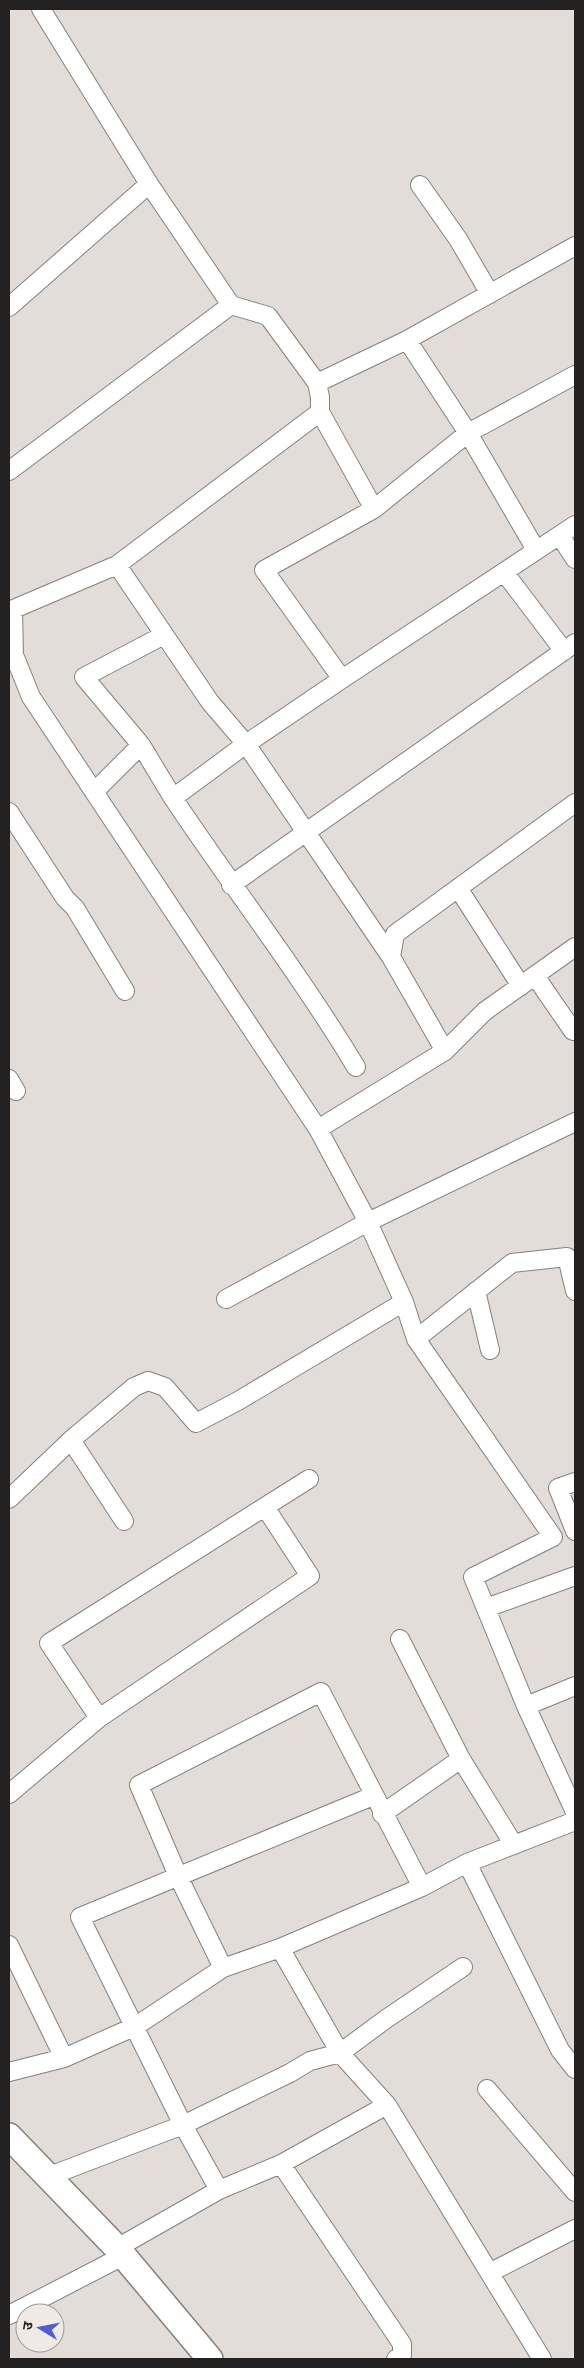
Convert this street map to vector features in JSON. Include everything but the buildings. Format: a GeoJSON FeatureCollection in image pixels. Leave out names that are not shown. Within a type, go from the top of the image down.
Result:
{"type":"FeatureCollection","features":[{"type":"Feature","properties":{"kind":"street"},"geometry":{"type":"LineString","coordinates":[[41,9],[149,184],[231,305],[268,316],[317,383],[320,397],[320,412],[374,509]]}},
{"type":"Feature","properties":{"kind":"street"},"geometry":{"type":"LineString","coordinates":[[9,307],[149,184]]}},
{"type":"Feature","properties":{"kind":"street"},"geometry":{"type":"LineString","coordinates":[[420,184],[458,239],[490,294]]}},
{"type":"Feature","properties":{"kind":"street"},"geometry":{"type":"LineString","coordinates":[[317,383],[407,340],[575,246]]}},
{"type":"Feature","properties":{"kind":"street"},"geometry":{"type":"LineString","coordinates":[[9,471],[231,305]]}},
{"type":"Feature","properties":{"kind":"street"},"geometry":{"type":"LineString","coordinates":[[407,340],[468,433],[536,550]]}},
{"type":"Feature","properties":{"kind":"street"},"geometry":{"type":"LineString","coordinates":[[342,679],[264,570],[374,509],[468,433],[575,375]]}},
{"type":"Feature","properties":{"kind":"street"},"geometry":{"type":"LineString","coordinates":[[320,412],[117,565],[11,610],[14,655],[31,697],[318,1130],[368,1222],[404,1302],[416,1338],[553,1537],[473,1577],[526,1706],[575,1812]]}},
{"type":"Feature","properties":{"kind":"street"},"geometry":{"type":"LineString","coordinates":[[172,798],[246,744],[575,525]]}},
{"type":"Feature","properties":{"kind":"street"},"geometry":{"type":"LineString","coordinates":[[560,536],[575,559]]}},
{"type":"Feature","properties":{"kind":"street"},"geometry":{"type":"LineString","coordinates":[[117,565],[210,702],[246,744],[390,957],[445,1051]]}},
{"type":"Feature","properties":{"kind":"street"},"geometry":{"type":"LineString","coordinates":[[231,885],[570,647],[504,572]]}},
{"type":"Feature","properties":{"kind":"street"},"geometry":{"type":"LineString","coordinates":[[164,634],[84,677],[142,745],[172,798],[231,885],[284,956],[356,1067]]}},
{"type":"Feature","properties":{"kind":"street"},"geometry":{"type":"LineString","coordinates":[[95,791],[142,745]]}},
{"type":"Feature","properties":{"kind":"street"},"geometry":{"type":"LineString","coordinates":[[390,957],[395,934],[575,802]]}},
{"type":"Feature","properties":{"kind":"street"},"geometry":{"type":"LineString","coordinates":[[9,812],[65,898],[75,908],[125,991]]}},
{"type":"Feature","properties":{"kind":"street"},"geometry":{"type":"LineString","coordinates":[[458,888],[520,986]]}},
{"type":"Feature","properties":{"kind":"street"},"geometry":{"type":"LineString","coordinates":[[318,1130],[445,1051],[484,1011],[575,947]]}},
{"type":"Feature","properties":{"kind":"street"},"geometry":{"type":"LineString","coordinates":[[535,976],[573,1031],[575,1030]]}},
{"type":"Feature","properties":{"kind":"street"},"geometry":{"type":"LineString","coordinates":[[226,1299],[368,1222],[575,1122]]}},
{"type":"Feature","properties":{"kind":"street"},"geometry":{"type":"LineString","coordinates":[[416,1338],[512,1262],[567,1257],[575,1292]]}},
{"type":"Feature","properties":{"kind":"street"},"geometry":{"type":"LineString","coordinates":[[476,1291],[490,1350]]}},
{"type":"Feature","properties":{"kind":"street"},"geometry":{"type":"LineString","coordinates":[[9,1499],[71,1440],[134,1387],[148,1381],[165,1387],[196,1423],[238,1401],[404,1302]]}},
{"type":"Feature","properties":{"kind":"street"},"geometry":{"type":"LineString","coordinates":[[71,1440],[124,1521]]}},
{"type":"Feature","properties":{"kind":"street"},"geometry":{"type":"LineString","coordinates":[[100,1718],[48,1643],[310,1479]]}},
{"type":"Feature","properties":{"kind":"street"},"geometry":{"type":"LineString","coordinates":[[575,1482],[558,1488],[575,1532]]}},
{"type":"Feature","properties":{"kind":"street"},"geometry":{"type":"LineString","coordinates":[[9,1794],[100,1718],[310,1576],[265,1507]]}},
{"type":"Feature","properties":{"kind":"street"},"geometry":{"type":"LineString","coordinates":[[486,1608],[575,1576]]}},
{"type":"Feature","properties":{"kind":"street"},"geometry":{"type":"LineString","coordinates":[[400,1639],[461,1759],[514,1845]]}},
{"type":"Feature","properties":{"kind":"street"},"geometry":{"type":"LineString","coordinates":[[526,1706],[575,1686]]}},
{"type":"Feature","properties":{"kind":"street"},"geometry":{"type":"LineString","coordinates":[[223,1968],[178,1876],[138,1785],[321,1692],[382,1814],[422,1887]]}},
{"type":"Feature","properties":{"kind":"street"},"geometry":{"type":"LineString","coordinates":[[382,1814],[461,1759]]}},
{"type":"Feature","properties":{"kind":"street"},"geometry":{"type":"LineString","coordinates":[[219,2190],[184,2125],[80,1917],[373,1796]]}},
{"type":"Feature","properties":{"kind":"street"},"geometry":{"type":"LineString","coordinates":[[9,2072],[64,2058],[136,2026],[223,1968],[280,1948],[422,1887],[467,1863],[575,1821]]}},
{"type":"Feature","properties":{"kind":"street"},"geometry":{"type":"LineString","coordinates":[[467,1863],[560,2050],[575,2069]]}},
{"type":"Feature","properties":{"kind":"street"},"geometry":{"type":"LineString","coordinates":[[9,1945],[64,2058]]}},
{"type":"Feature","properties":{"kind":"street"},"geometry":{"type":"LineString","coordinates":[[280,1948],[340,2053],[387,2105],[491,2272],[542,2359]]}},
{"type":"Feature","properties":{"kind":"street"},"geometry":{"type":"LineString","coordinates":[[47,2177],[184,2125],[310,2061],[340,2053],[462,1967]]}},
{"type":"Feature","properties":{"kind":"street"},"geometry":{"type":"LineString","coordinates":[[487,2089],[575,2192]]}},
{"type":"Feature","properties":{"kind":"street"},"geometry":{"type":"LineString","coordinates":[[9,2315],[120,2252],[219,2190],[281,2164],[387,2105]]}},
{"type":"Feature","properties":{"kind":"street"},"geometry":{"type":"LineString","coordinates":[[9,2136],[120,2252],[210,2359]]}},
{"type":"Feature","properties":{"kind":"street"},"geometry":{"type":"LineString","coordinates":[[281,2164],[402,2344],[402,2355],[396,2359]]}},
{"type":"Feature","properties":{"kind":"street"},"geometry":{"type":"LineString","coordinates":[[491,2272],[575,2229]]}}]}
